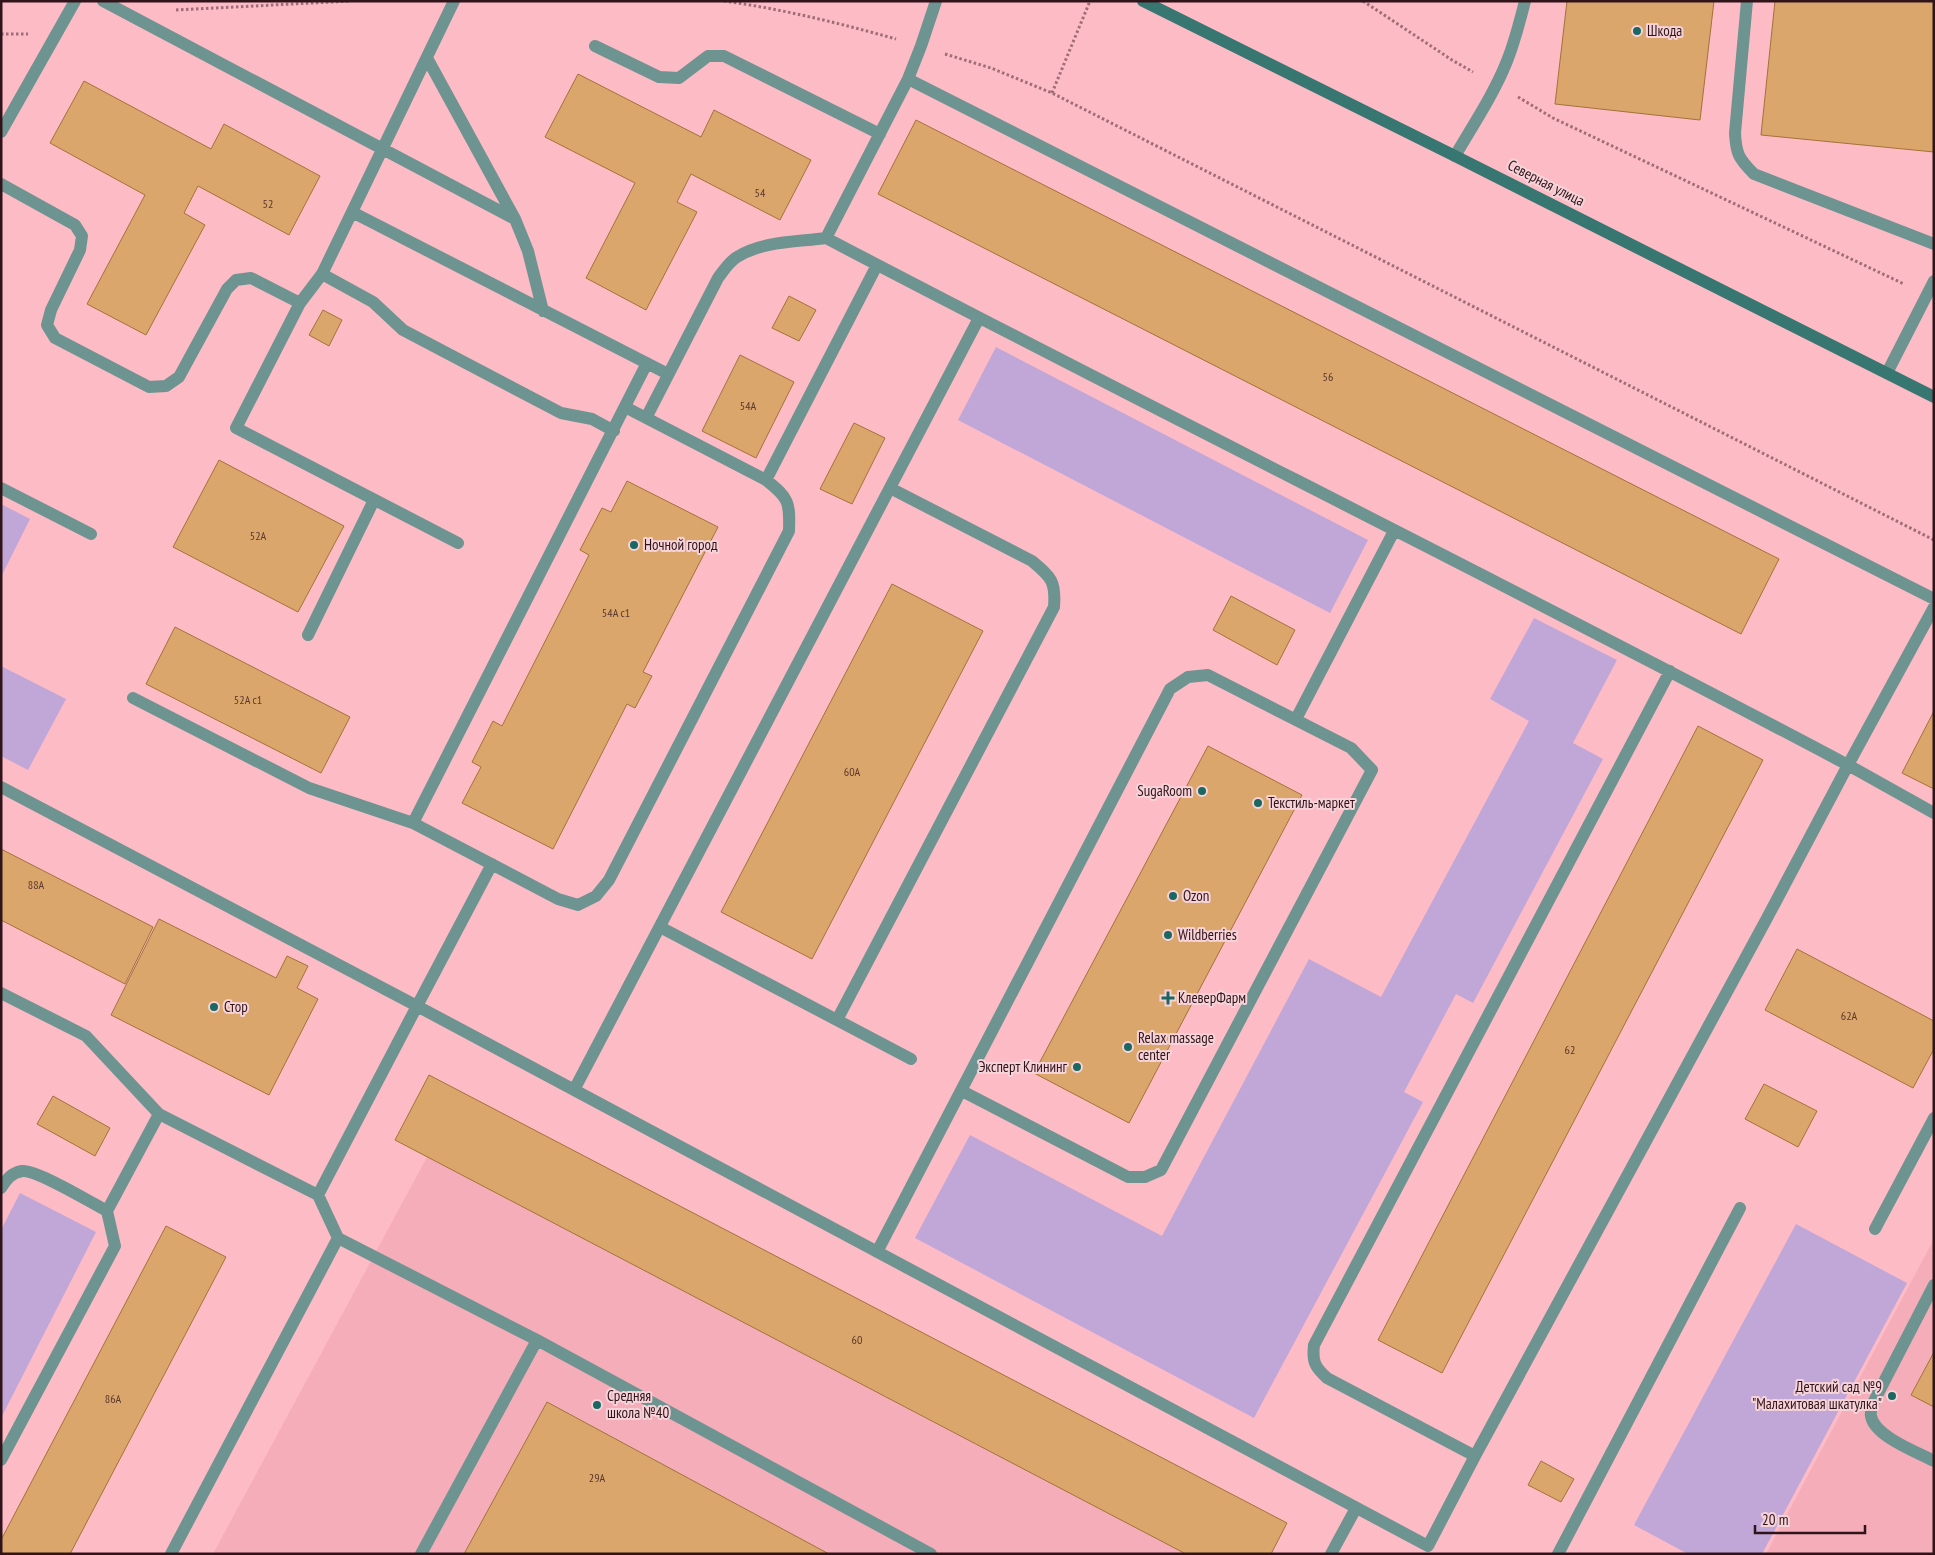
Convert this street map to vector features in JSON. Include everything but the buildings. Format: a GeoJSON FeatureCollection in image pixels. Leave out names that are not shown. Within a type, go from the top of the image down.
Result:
{"type":"FeatureCollection","features":[{"type":"Feature","properties":{"kind":"main road","name":"Северная улица"},"geometry":{"type":"LineString","coordinates":[[1143,1],[1934,397]]}},
{"type":"Feature","properties":{"kind":"lane"},"geometry":{"type":"LineString","coordinates":[[1,132],[75,1]]}},
{"type":"Feature","properties":{"kind":"lane"},"geometry":{"type":"LineString","coordinates":[[103,1],[515,219]]}},
{"type":"Feature","properties":{"kind":"lane"},"geometry":{"type":"LineString","coordinates":[[454,1],[322,274],[300,303],[236,428],[458,543]]}},
{"type":"Feature","properties":{"kind":"lane"},"geometry":{"type":"LineString","coordinates":[[826,238],[908,79],[936,1]]}},
{"type":"Feature","properties":{"kind":"lane"},"geometry":{"type":"LineString","coordinates":[[1455,156],[1496,85],[1515,40],[1525,1]]}},
{"type":"Feature","properties":{"kind":"lane"},"geometry":{"type":"LineString","coordinates":[[1747,1],[1735,133],[1736,151],[1742,162],[1754,174],[1934,244]]}},
{"type":"Feature","properties":{"kind":"lane"},"geometry":{"type":"LineString","coordinates":[[595,46],[659,77],[679,78],[708,56],[724,56],[880,134]]}},
{"type":"Feature","properties":{"kind":"lane"},"geometry":{"type":"LineString","coordinates":[[428,58],[515,219],[528,252],[543,311]]}},
{"type":"Feature","properties":{"kind":"lane"},"geometry":{"type":"LineString","coordinates":[[908,79],[1934,599]]}},
{"type":"Feature","properties":{"kind":"lane"},"geometry":{"type":"LineString","coordinates":[[1,184],[75,225],[82,236],[80,250],[51,310],[47,326],[55,338],[149,387],[166,386],[179,377],[226,289],[236,280],[251,278],[300,303]]}},
{"type":"Feature","properties":{"kind":"lane"},"geometry":{"type":"LineString","coordinates":[[352,212],[668,374]]}},
{"type":"Feature","properties":{"kind":"lane"},"geometry":{"type":"LineString","coordinates":[[646,418],[718,278],[736,257],[770,245],[826,238],[1670,671],[1848,765],[1934,813]]}},
{"type":"Feature","properties":{"kind":"lane"},"geometry":{"type":"LineString","coordinates":[[766,480],[877,265]]}},
{"type":"Feature","properties":{"kind":"lane"},"geometry":{"type":"LineString","coordinates":[[322,274],[373,302],[403,330],[562,413],[592,419],[614,430]]}},
{"type":"Feature","properties":{"kind":"lane"},"geometry":{"type":"LineString","coordinates":[[1887,373],[1934,280]]}},
{"type":"Feature","properties":{"kind":"lane"},"geometry":{"type":"LineString","coordinates":[[574,1090],[979,318]]}},
{"type":"Feature","properties":{"kind":"lane"},"geometry":{"type":"LineString","coordinates":[[414,824],[647,363]]}},
{"type":"Feature","properties":{"kind":"lane"},"geometry":{"type":"LineString","coordinates":[[133,698],[309,788],[414,824],[558,899],[578,905],[596,896],[609,880],[789,531],[790,511],[783,493],[766,480],[625,407]]}},
{"type":"Feature","properties":{"kind":"lane"},"geometry":{"type":"LineString","coordinates":[[1,488],[91,534]]}},
{"type":"Feature","properties":{"kind":"lane"},"geometry":{"type":"LineString","coordinates":[[837,1020],[1054,606],[1055,590],[1048,574],[1032,561],[890,488]]}},
{"type":"Feature","properties":{"kind":"lane"},"geometry":{"type":"LineString","coordinates":[[308,635],[374,500]]}},
{"type":"Feature","properties":{"kind":"lane"},"geometry":{"type":"LineString","coordinates":[[1296,719],[1394,531]]}},
{"type":"Feature","properties":{"kind":"lane"},"geometry":{"type":"LineString","coordinates":[[1,787],[417,1006],[1356,1508],[1426,1550],[1934,607]]}},
{"type":"Feature","properties":{"kind":"lane"},"geometry":{"type":"LineString","coordinates":[[1475,1456],[1327,1378],[1318,1369],[1313,1358],[1314,1345],[1670,671]]}},
{"type":"Feature","properties":{"kind":"lane"},"geometry":{"type":"LineString","coordinates":[[877,1252],[1170,689],[1188,677],[1208,675],[1351,748],[1372,770],[1161,1170],[1145,1177],[1128,1177],[962,1090]]}},
{"type":"Feature","properties":{"kind":"lane"},"geometry":{"type":"LineString","coordinates":[[318,1195],[492,864]]}},
{"type":"Feature","properties":{"kind":"lane"},"geometry":{"type":"LineString","coordinates":[[660,927],[911,1059]]}},
{"type":"Feature","properties":{"kind":"lane"},"geometry":{"type":"LineString","coordinates":[[1,993],[86,1036],[159,1114],[318,1195],[338,1238],[536,1340],[908,1549],[931,1554]]}},
{"type":"Feature","properties":{"kind":"lane"},"geometry":{"type":"LineString","coordinates":[[1,1460],[114,1246],[107,1211],[159,1114]]}},
{"type":"Feature","properties":{"kind":"lane"},"geometry":{"type":"LineString","coordinates":[[1875,1229],[1934,1118]]}},
{"type":"Feature","properties":{"kind":"lane"},"geometry":{"type":"LineString","coordinates":[[1,1188],[9,1176],[23,1171],[39,1175],[107,1211]]}},
{"type":"Feature","properties":{"kind":"lane"},"geometry":{"type":"LineString","coordinates":[[1558,1554],[1740,1208]]}},
{"type":"Feature","properties":{"kind":"lane"},"geometry":{"type":"LineString","coordinates":[[171,1554],[338,1238]]}},
{"type":"Feature","properties":{"kind":"lane"},"geometry":{"type":"LineString","coordinates":[[1934,1285],[1872,1405],[1870,1416],[1875,1427],[1884,1435],[1934,1461]]}},
{"type":"Feature","properties":{"kind":"lane"},"geometry":{"type":"LineString","coordinates":[[421,1554],[536,1340]]}},
{"type":"Feature","properties":{"kind":"lane"},"geometry":{"type":"LineString","coordinates":[[1331,1554],[1356,1508]]}},
{"type":"Feature","properties":{"kind":"path"},"geometry":{"type":"LineString","coordinates":[[724,1],[764,6],[833,22],[921,46],[991,68],[1052,93],[1934,540]]}},
{"type":"Feature","properties":{"kind":"path"},"geometry":{"type":"LineString","coordinates":[[1052,93],[1090,1]]}},
{"type":"Feature","properties":{"kind":"path"},"geometry":{"type":"LineString","coordinates":[[1363,1],[1452,60],[1553,118],[1927,295]]}},
{"type":"Feature","properties":{"kind":"shaded area"},"geometry":{"type":"Polygon","coordinates":[[[996,347],[1368,540],[1330,613],[958,420],[996,347]]]}},
{"type":"Feature","properties":{"kind":"shaded area"},"geometry":{"type":"Polygon","coordinates":[[[1,504],[30,519],[1,577],[1,504]]]}},
{"type":"Feature","properties":{"kind":"shaded area"},"geometry":{"type":"Polygon","coordinates":[[[1534,618],[1617,660],[1573,743],[1603,759],[1473,1003],[1456,994],[1404,1092],[1423,1102],[1254,1418],[915,1238],[970,1135],[1162,1236],[1309,959],[1381,997],[1529,721],[1490,699],[1534,618]]]}},
{"type":"Feature","properties":{"kind":"shaded area"},"geometry":{"type":"Polygon","coordinates":[[[1,666],[66,699],[28,770],[1,756],[1,666]]]}},
{"type":"Feature","properties":{"kind":"shaded area","name":"Средняя школа №40"},"geometry":{"type":"Polygon","coordinates":[[[427,1157],[1186,1554],[213,1554],[427,1157]]]}},
{"type":"Feature","properties":{"kind":"shaded area"},"geometry":{"type":"Polygon","coordinates":[[[20,1193],[96,1232],[1,1418],[1,1230],[20,1193]]]}},
{"type":"Feature","properties":{"kind":"shaded area"},"geometry":{"type":"Polygon","coordinates":[[[1796,1224],[1907,1283],[1762,1554],[1688,1554],[1634,1525],[1796,1224]]]}},
{"type":"Feature","properties":{"kind":"shaded area","name":"Детский сад №9 \"Малахитовая шкатулка\""},"geometry":{"type":"Polygon","coordinates":[[[1934,1239],[1934,1554],[1766,1554],[1934,1239]]]}},
{"type":"Feature","properties":{"kind":"place","name":"Шкода"},"geometry":{"type":"Point","coordinates":[1637,31]}},
{"type":"Feature","properties":{"kind":"place","name":"Ночной город"},"geometry":{"type":"Point","coordinates":[634,545]}},
{"type":"Feature","properties":{"kind":"place","name":"SugaRoom"},"geometry":{"type":"Point","coordinates":[1202,791]}},
{"type":"Feature","properties":{"kind":"place","name":"Текстиль-маркет"},"geometry":{"type":"Point","coordinates":[1258,803]}},
{"type":"Feature","properties":{"kind":"place","name":"Ozon"},"geometry":{"type":"Point","coordinates":[1173,896]}},
{"type":"Feature","properties":{"kind":"place","name":"Wildberries"},"geometry":{"type":"Point","coordinates":[1168,935]}},
{"type":"Feature","properties":{"kind":"place","name":"КлеверФарм"},"geometry":{"type":"Point","coordinates":[1168,998]}},
{"type":"Feature","properties":{"kind":"place","name":"Стор"},"geometry":{"type":"Point","coordinates":[214,1007]}},
{"type":"Feature","properties":{"kind":"place","name":"Relax massage center"},"geometry":{"type":"Point","coordinates":[1128,1047]}},
{"type":"Feature","properties":{"kind":"place","name":"Эксперт Клининг"},"geometry":{"type":"Point","coordinates":[1077,1067]}},
{"type":"Feature","properties":{"kind":"place","name":"Детский сад №9 \"Малахитовая шкатулка\""},"geometry":{"type":"Point","coordinates":[1892,1396]}},
{"type":"Feature","properties":{"kind":"place","name":"Средняя школа №40"},"geometry":{"type":"Point","coordinates":[597,1405]}}]}
